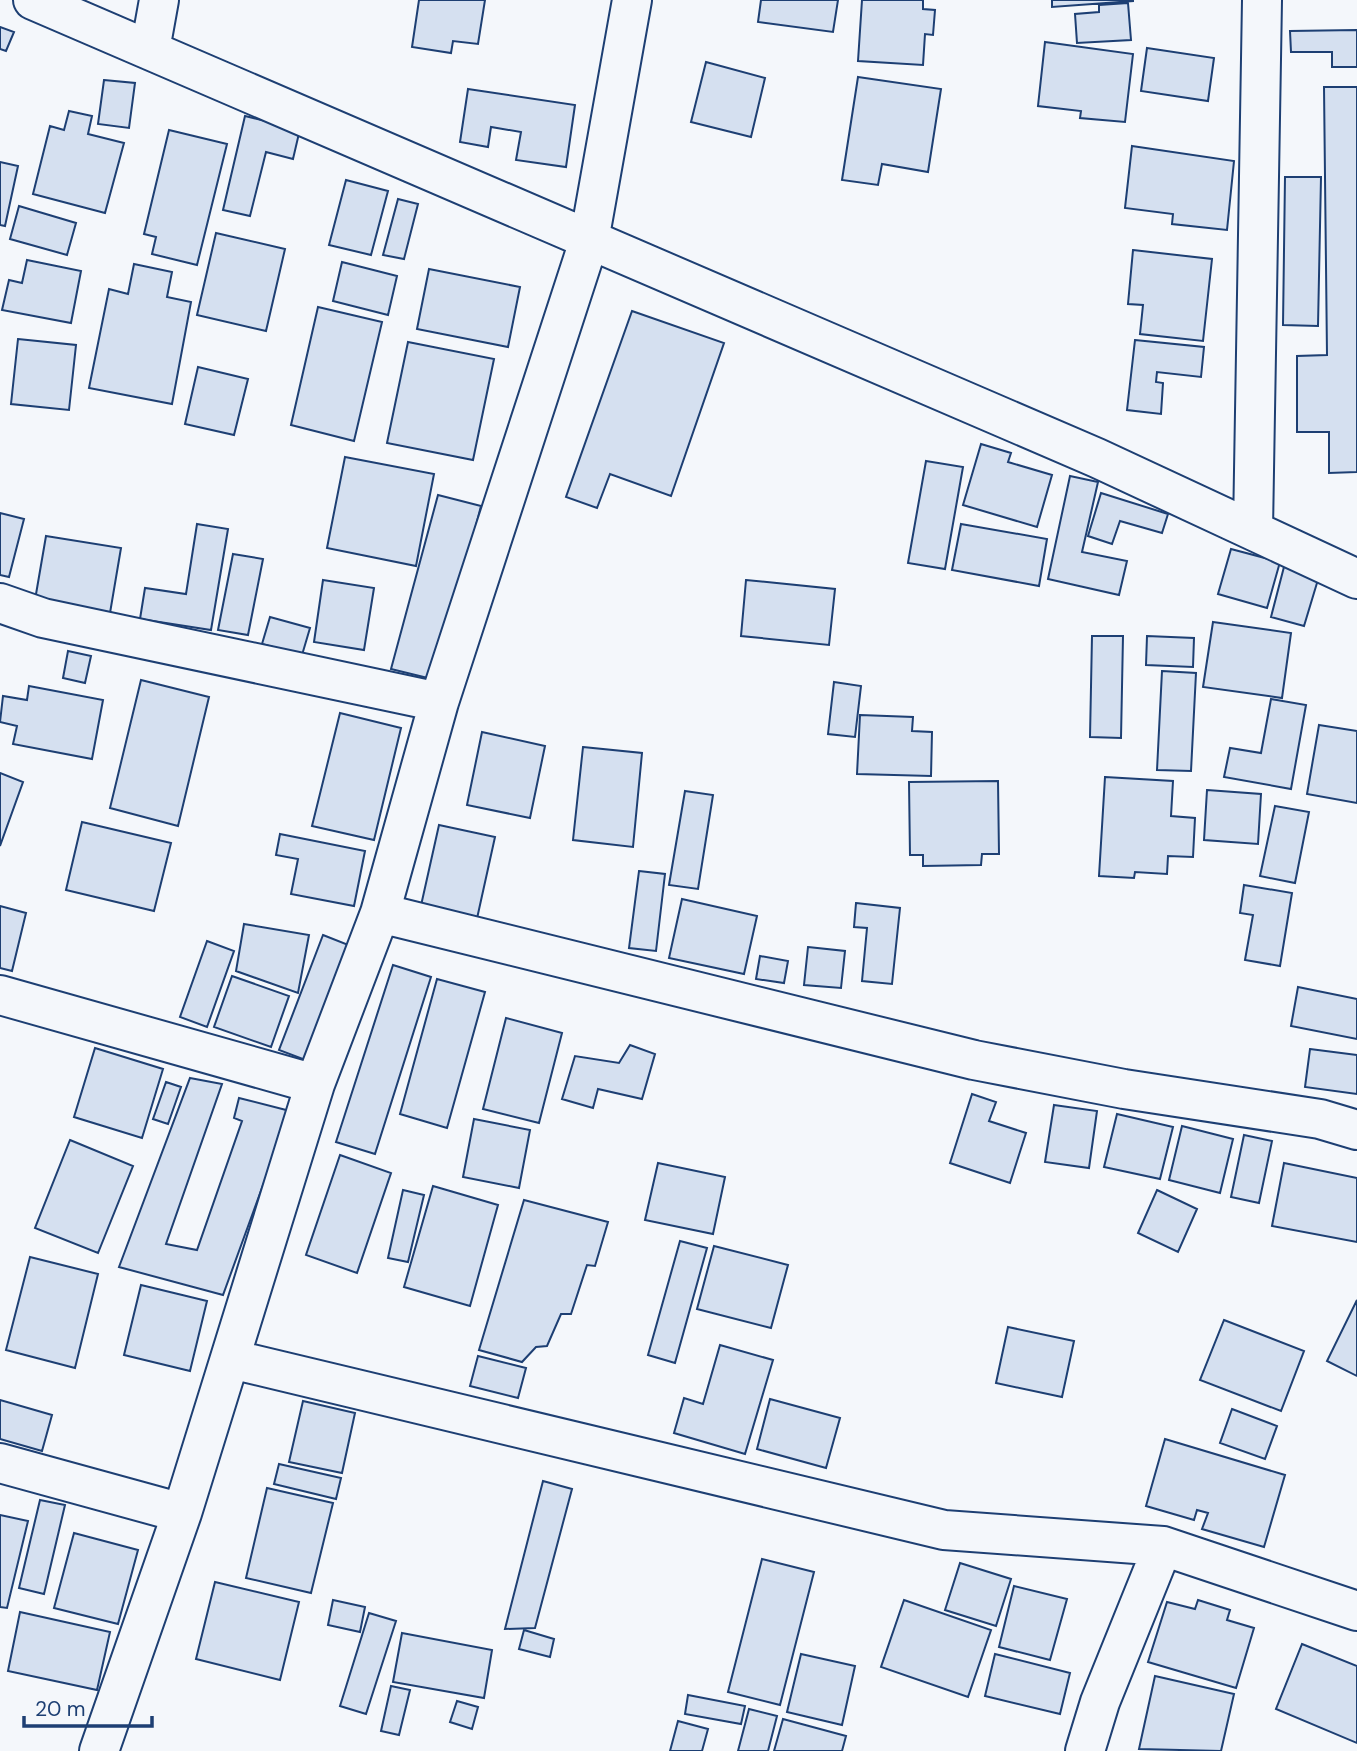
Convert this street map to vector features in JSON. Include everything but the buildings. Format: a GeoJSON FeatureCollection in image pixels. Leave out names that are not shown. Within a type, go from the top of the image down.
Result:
{"type":"FeatureCollection","features":[{"type":"Feature","properties":{"kind":"street"},"geometry":{"type":"LineString","coordinates":[[33,0],[1097,458],[1357,579]]}},
{"type":"Feature","properties":{"kind":"street"},"geometry":{"type":"LineString","coordinates":[[150,50],[159,0]]}},
{"type":"Feature","properties":{"kind":"street"},"geometry":{"type":"LineString","coordinates":[[99,1751],[182,1513],[232,1359],[315,1084],[380,913],[439,702],[589,241],[632,0]]}},
{"type":"Feature","properties":{"kind":"street"},"geometry":{"type":"LineString","coordinates":[[1253,530],[1262,0]]}},
{"type":"Feature","properties":{"kind":"street"},"geometry":{"type":"LineString","coordinates":[[0,603],[43,618],[439,702]]}},
{"type":"Feature","properties":{"kind":"street"},"geometry":{"type":"LineString","coordinates":[[380,913],[974,1060],[1125,1089],[1321,1119],[1357,1130]]}},
{"type":"Feature","properties":{"kind":"street"},"geometry":{"type":"LineString","coordinates":[[0,995],[315,1084]]}},
{"type":"Feature","properties":{"kind":"street"},"geometry":{"type":"LineString","coordinates":[[232,1359],[944,1530],[1163,1546],[1357,1611]]}},
{"type":"Feature","properties":{"kind":"street"},"geometry":{"type":"LineString","coordinates":[[0,1463],[182,1513]]}},
{"type":"Feature","properties":{"kind":"street"},"geometry":{"type":"LineString","coordinates":[[1085,1751],[1100,1702],[1163,1546]]}}]}
